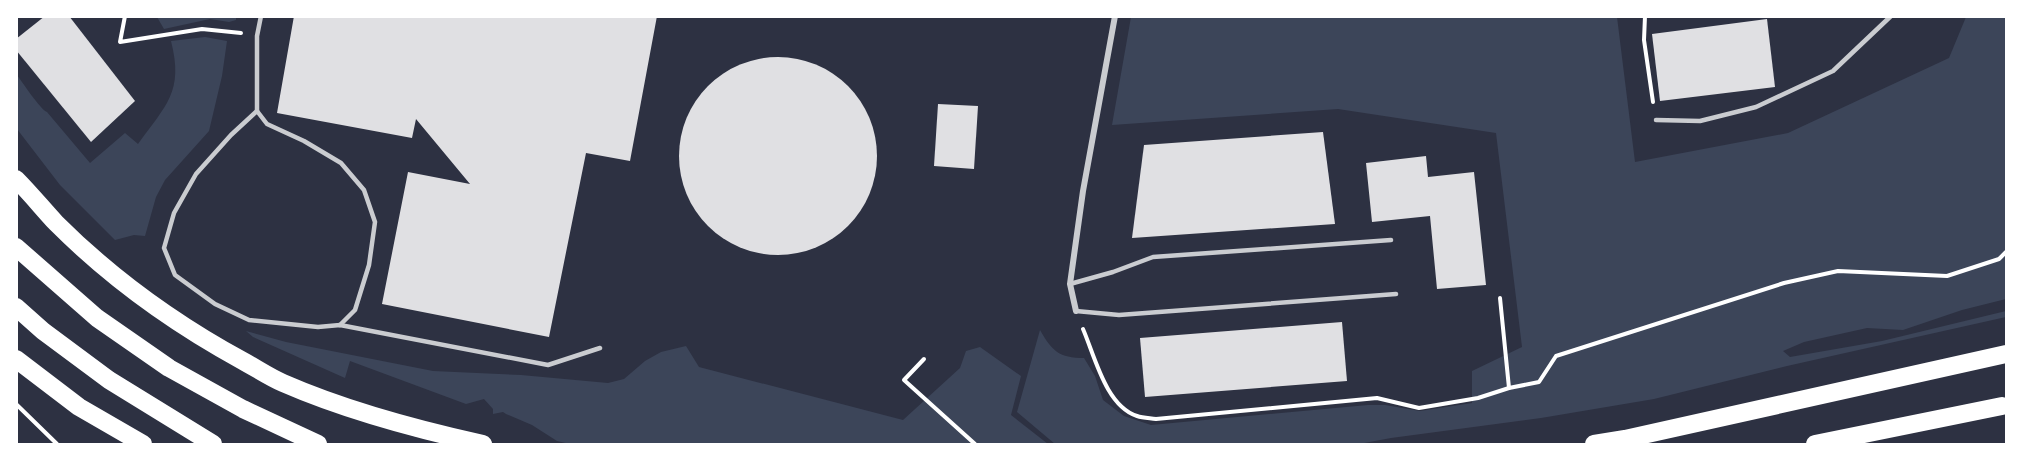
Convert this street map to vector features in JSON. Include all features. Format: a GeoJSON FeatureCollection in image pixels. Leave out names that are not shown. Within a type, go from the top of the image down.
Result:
{"type":"FeatureCollection","features":[{"type":"Feature","properties":{"kind":"highway"},"geometry":{"type":"LineString","coordinates":[[16,179],[56,223],[102,266],[165,313],[219,348],[282,383],[368,415],[424,431],[483,444]]}},
{"type":"Feature","properties":{"kind":"highway"},"geometry":{"type":"LineString","coordinates":[[16,247],[97,318],[169,368],[243,409],[318,444]]}},
{"type":"Feature","properties":{"kind":"highway"},"geometry":{"type":"LineString","coordinates":[[16,307],[43,331],[109,380],[213,444]]}},
{"type":"Feature","properties":{"kind":"highway"},"geometry":{"type":"LineString","coordinates":[[1594,444],[2007,354]]}},
{"type":"Feature","properties":{"kind":"highway"},"geometry":{"type":"LineString","coordinates":[[16,359],[79,407],[142,444]]}},
{"type":"Feature","properties":{"kind":"highway"},"geometry":{"type":"LineString","coordinates":[[1815,444],[2002,406]]}},
{"type":"Feature","properties":{"kind":"street"},"geometry":{"type":"LineString","coordinates":[[1076,311],[1070,284],[1083,191],[1115,16]]}},
{"type":"Feature","properties":{"kind":"lane"},"geometry":{"type":"LineString","coordinates":[[261,16],[257,36],[257,111],[267,124],[304,141],[341,163],[364,190],[375,222],[369,265],[355,310],[340,325]]}},
{"type":"Feature","properties":{"kind":"lane"},"geometry":{"type":"LineString","coordinates":[[1656,120],[1700,121],[1756,107],[1833,71],[1891,16]]}},
{"type":"Feature","properties":{"kind":"lane"},"geometry":{"type":"LineString","coordinates":[[257,111],[231,135],[196,174],[174,213],[164,248],[175,275],[215,304],[249,320],[318,327],[340,325],[548,365],[600,348]]}},
{"type":"Feature","properties":{"kind":"lane"},"geometry":{"type":"LineString","coordinates":[[1070,284],[1113,272],[1153,257],[1391,240]]}},
{"type":"Feature","properties":{"kind":"lane"},"geometry":{"type":"LineString","coordinates":[[1076,311],[1119,315],[1396,294]]}},
{"type":"Feature","properties":{"kind":"path"},"geometry":{"type":"LineString","coordinates":[[125,16],[120,42],[202,29],[228,30]]}},
{"type":"Feature","properties":{"kind":"path"},"geometry":{"type":"LineString","coordinates":[[1645,16],[1644,40],[1649,79]]}},
{"type":"Feature","properties":{"kind":"path"},"geometry":{"type":"LineString","coordinates":[[1076,311],[1108,394],[1124,409],[1136,416],[1156,419],[1377,398],[1419,408],[1478,398],[1509,388],[1539,382],[1556,356],[1784,283],[1838,271],[1947,276],[1999,259],[2007,252]]}},
{"type":"Feature","properties":{"kind":"path"},"geometry":{"type":"LineString","coordinates":[[1500,298],[1509,388]]}},
{"type":"Feature","properties":{"kind":"path"},"geometry":{"type":"LineString","coordinates":[[924,359],[904,380],[975,444]]}},
{"type":"Feature","properties":{"kind":"path"},"geometry":{"type":"LineString","coordinates":[[16,404],[57,444]]}},
{"type":"Feature","properties":{"kind":"shaded area"},"geometry":{"type":"Polygon","coordinates":[[[1447,16],[1448,18],[1452,16],[1617,17],[1635,162],[1788,133],[1949,58],[1966,17],[2006,17],[2006,299],[1962,310],[1903,330],[1867,328],[1804,342],[1783,351],[1790,357],[1882,341],[2006,311],[2006,317],[1787,366],[1654,399],[1359,444],[1055,444],[1017,412],[1040,330],[1057,352],[1068,357],[1084,358],[1095,376],[1103,400],[1124,416],[1151,425],[1368,405],[1385,405],[1420,411],[1472,403],[1472,371],[1522,347],[1496,133],[1338,109],[1112,125],[1131,17],[1447,16]]]}},
{"type":"Feature","properties":{"kind":"shaded area"},"geometry":{"type":"Polygon","coordinates":[[[157,17],[236,17],[236,20],[229,22],[210,19],[164,29],[157,17]]]}},
{"type":"Feature","properties":{"kind":"shaded area"},"geometry":{"type":"Polygon","coordinates":[[[205,37],[227,41],[222,76],[209,131],[165,180],[156,197],[145,236],[134,235],[115,240],[60,185],[17,129],[17,75],[36,101],[90,163],[125,133],[138,144],[164,108],[174,86],[174,58],[171,41],[205,37]]]}},
{"type":"Feature","properties":{"kind":"shaded area"},"geometry":{"type":"Polygon","coordinates":[[[246,331],[286,342],[433,371],[521,375],[608,383],[624,379],[645,361],[661,352],[686,346],[699,367],[903,420],[960,368],[966,351],[980,347],[1021,376],[1011,415],[1048,444],[570,444],[557,441],[532,425],[503,412],[493,414],[493,409],[484,399],[466,404],[350,361],[345,378],[253,337],[246,331]]]}},
{"type":"Feature","properties":{"kind":"building"},"geometry":{"type":"Polygon","coordinates":[[[45,16],[69,16],[135,101],[91,142],[16,50],[16,39],[45,16]]]}},
{"type":"Feature","properties":{"kind":"building"},"geometry":{"type":"Polygon","coordinates":[[[294,16],[657,16],[630,161],[586,153],[549,337],[382,304],[408,172],[470,184],[416,119],[412,138],[277,113],[294,16]]]}},
{"type":"Feature","properties":{"kind":"building"},"geometry":{"type":"Polygon","coordinates":[[[1767,19],[1775,87],[1660,101],[1652,34],[1767,19]]]}},
{"type":"Feature","properties":{"kind":"building"},"geometry":{"type":"Polygon","coordinates":[[[768,57],[788,57],[825,68],[855,93],[870,118],[877,146],[873,185],[866,203],[841,233],[825,244],[807,251],[788,255],[768,255],[731,244],[701,219],[690,203],[683,185],[679,166],[679,146],[690,109],[715,79],[731,68],[749,61],[768,57]]]}},
{"type":"Feature","properties":{"kind":"building"},"geometry":{"type":"Polygon","coordinates":[[[938,104],[978,106],[974,169],[934,166],[938,104]]]}},
{"type":"Feature","properties":{"kind":"building"},"geometry":{"type":"Polygon","coordinates":[[[1323,132],[1335,224],[1132,238],[1144,145],[1323,132]]]}},
{"type":"Feature","properties":{"kind":"building"},"geometry":{"type":"Polygon","coordinates":[[[1426,156],[1428,177],[1474,172],[1486,285],[1437,289],[1430,216],[1372,222],[1366,163],[1426,156]]]}},
{"type":"Feature","properties":{"kind":"building"},"geometry":{"type":"Polygon","coordinates":[[[1342,322],[1347,381],[1145,397],[1140,338],[1342,322]]]}}]}
